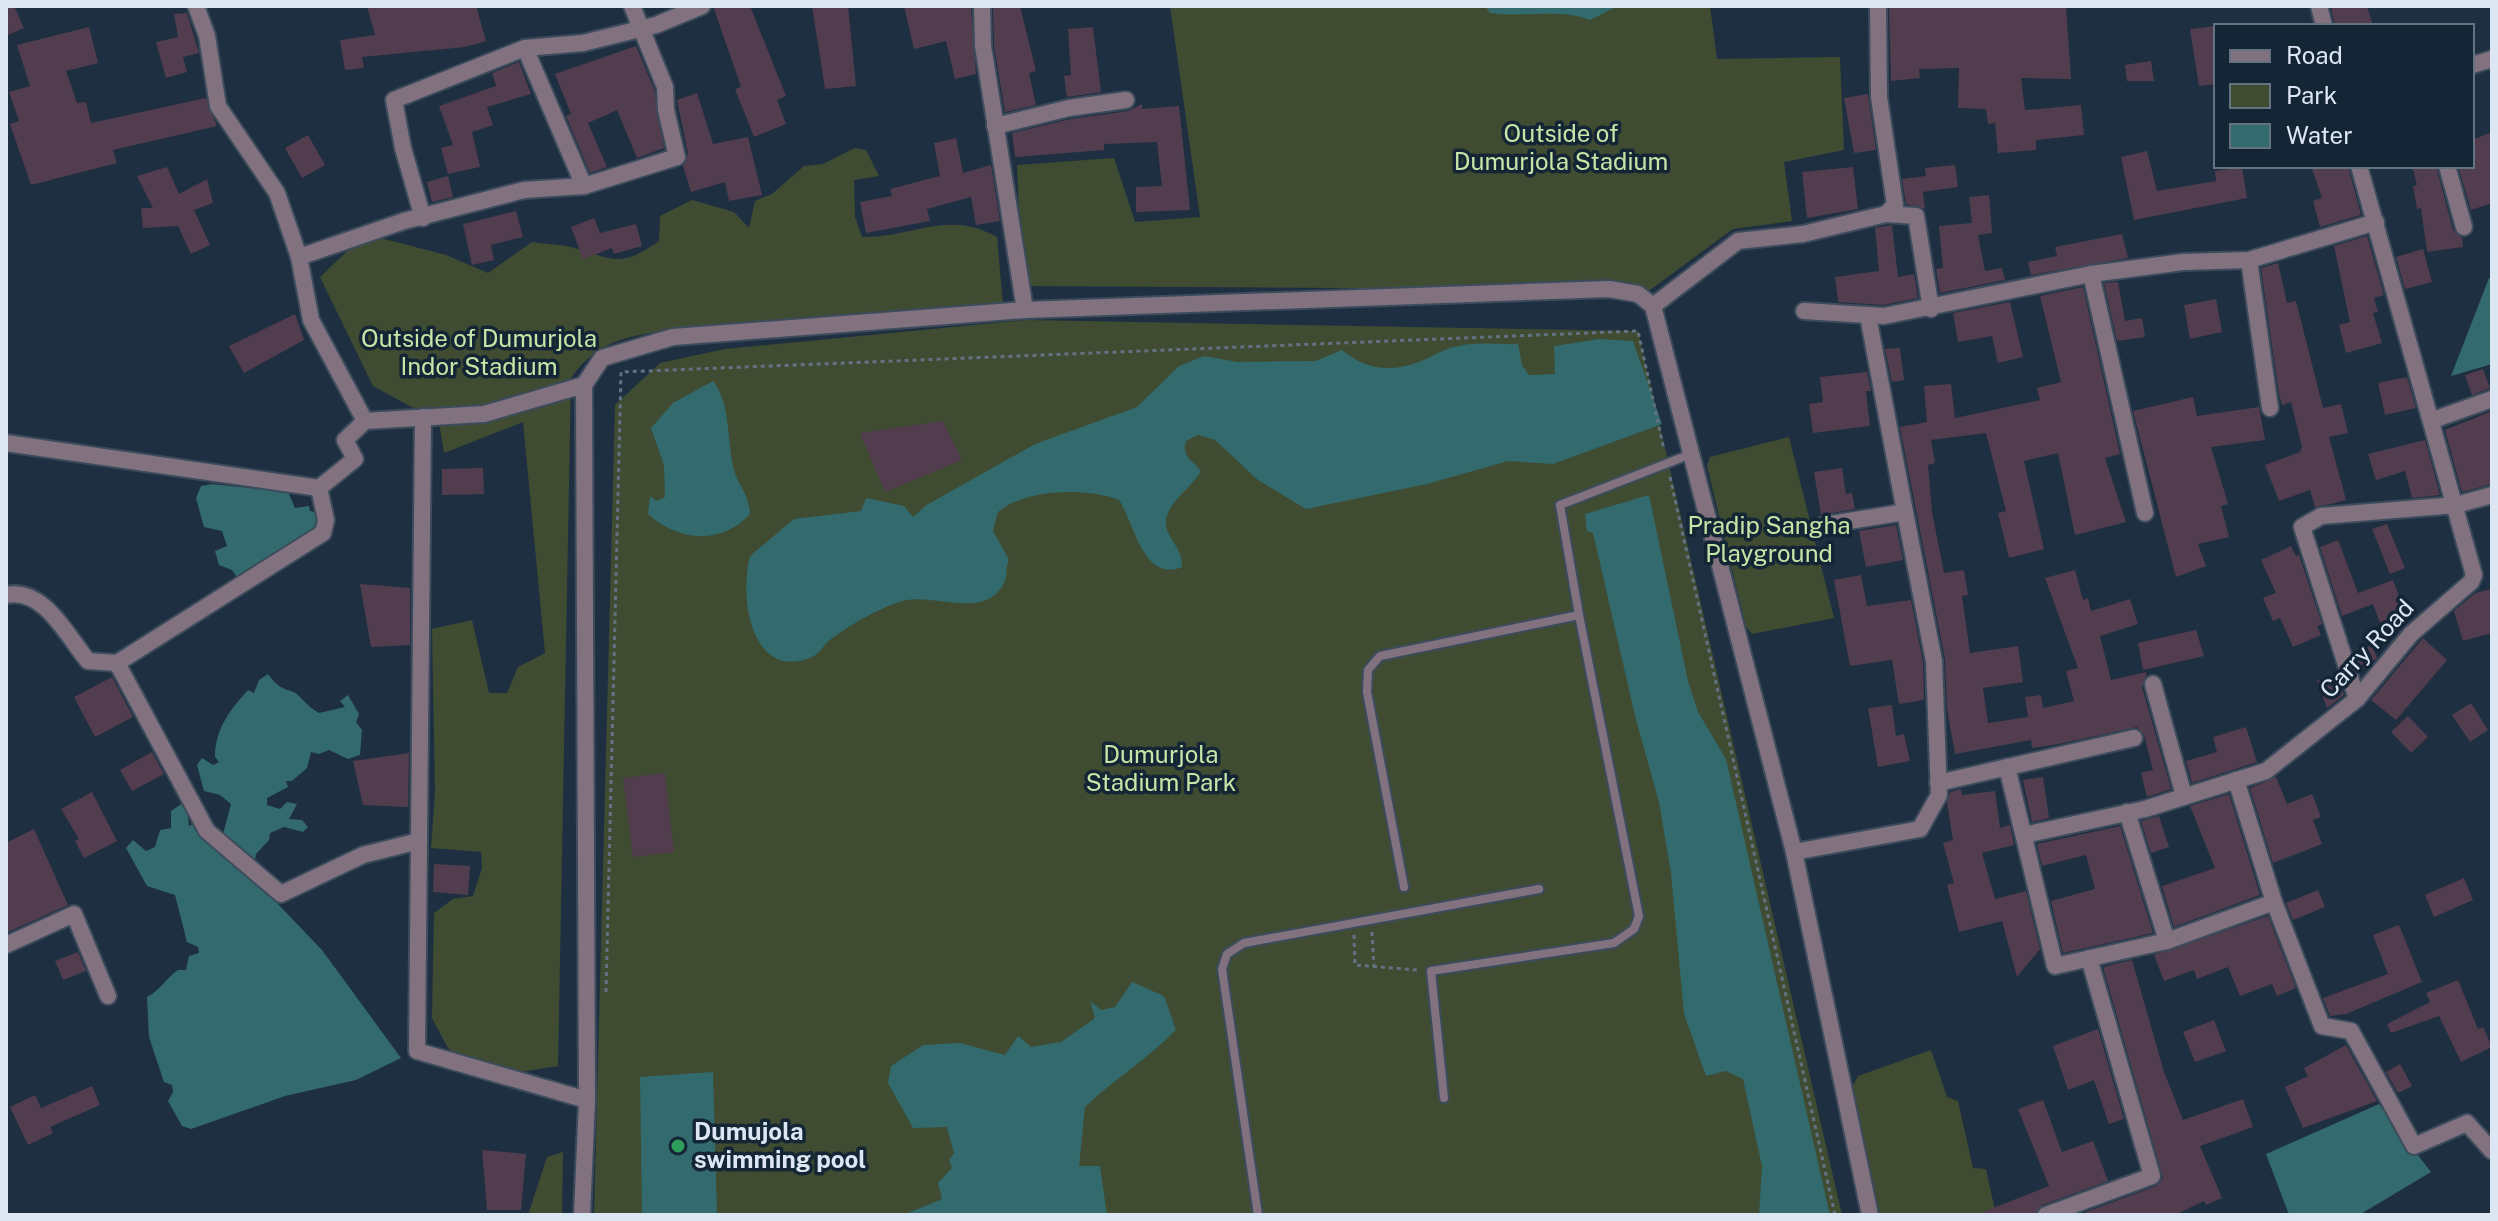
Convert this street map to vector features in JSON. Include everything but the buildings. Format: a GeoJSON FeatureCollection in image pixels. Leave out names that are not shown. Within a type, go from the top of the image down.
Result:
{"type":"FeatureCollection","features":[{"type":"Feature","properties":{"kind":"street"},"geometry":{"type":"LineString","coordinates":[[196,6],[207,36],[218,106],[277,193],[299,257],[311,320],[365,421]]}},
{"type":"Feature","properties":{"kind":"street"},"geometry":{"type":"LineString","coordinates":[[299,257],[404,221],[524,190],[584,186],[677,157],[666,110],[665,87],[632,6]]}},
{"type":"Feature","properties":{"kind":"street"},"geometry":{"type":"LineString","coordinates":[[423,218],[403,148],[394,100],[525,48],[583,43],[640,28],[702,6]]}},
{"type":"Feature","properties":{"kind":"street"},"geometry":{"type":"LineString","coordinates":[[982,6],[983,46],[1025,310]]}},
{"type":"Feature","properties":{"kind":"street"},"geometry":{"type":"LineString","coordinates":[[1878,6],[1879,97],[1895,205],[1886,214]]}},
{"type":"Feature","properties":{"kind":"street"},"geometry":{"type":"LineString","coordinates":[[525,48],[584,186]]}},
{"type":"Feature","properties":{"kind":"street"},"geometry":{"type":"LineString","coordinates":[[995,126],[1069,108],[1126,100]]}},
{"type":"Feature","properties":{"kind":"street","name":"Carry Road"},"geometry":{"type":"LineString","coordinates":[[2024,835],[2127,812],[2266,771],[2357,699],[2411,634],[2471,582],[2474,575],[2456,505],[2360,168]]}},
{"type":"Feature","properties":{"kind":"street"},"geometry":{"type":"LineString","coordinates":[[2448,168],[2464,227]]}},
{"type":"Feature","properties":{"kind":"street"},"geometry":{"type":"LineString","coordinates":[[1653,306],[1738,241],[1803,234],[1886,214],[1916,216],[1931,309]]}},
{"type":"Feature","properties":{"kind":"street"},"geometry":{"type":"LineString","coordinates":[[1804,311],[1868,316],[1931,309],[2091,274],[2183,262],[2249,260],[2376,222]]}},
{"type":"Feature","properties":{"kind":"street"},"geometry":{"type":"LineString","coordinates":[[2249,260],[2270,408]]}},
{"type":"Feature","properties":{"kind":"street"},"geometry":{"type":"LineString","coordinates":[[2091,274],[2145,513]]}},
{"type":"Feature","properties":{"kind":"street"},"geometry":{"type":"LineString","coordinates":[[582,1215],[587,1100],[584,385],[602,358],[673,337],[1025,310],[1609,289],[1638,294],[1653,306],[1794,852],[1870,1215]]}},
{"type":"Feature","properties":{"kind":"street"},"geometry":{"type":"LineString","coordinates":[[1794,852],[1920,829],[1939,795],[1934,661],[1868,316]]}},
{"type":"Feature","properties":{"kind":"street"},"geometry":{"type":"LineString","coordinates":[[6,443],[319,488],[355,459],[345,440],[365,421],[484,414],[584,385]]}},
{"type":"Feature","properties":{"kind":"street"},"geometry":{"type":"LineString","coordinates":[[2433,420],[2492,399]]}},
{"type":"Feature","properties":{"kind":"street"},"geometry":{"type":"LineString","coordinates":[[423,417],[417,1051],[587,1100]]}},
{"type":"Feature","properties":{"kind":"street"},"geometry":{"type":"LineString","coordinates":[[6,595],[16,593],[41,601],[88,661],[117,663],[323,533],[326,520],[319,488]]}},
{"type":"Feature","properties":{"kind":"street"},"geometry":{"type":"LineString","coordinates":[[2357,699],[2302,527],[2321,516],[2456,505],[2492,495]]}},
{"type":"Feature","properties":{"kind":"street"},"geometry":{"type":"LineString","coordinates":[[1824,525],[1905,512]]}},
{"type":"Feature","properties":{"kind":"street"},"geometry":{"type":"LineString","coordinates":[[117,663],[207,831],[281,894],[363,855],[419,841]]}},
{"type":"Feature","properties":{"kind":"street"},"geometry":{"type":"LineString","coordinates":[[2153,684],[2184,796]]}},
{"type":"Feature","properties":{"kind":"street"},"geometry":{"type":"LineString","coordinates":[[1938,783],[2134,738]]}},
{"type":"Feature","properties":{"kind":"street"},"geometry":{"type":"LineString","coordinates":[[2007,767],[2055,966],[2167,941],[2274,902]]}},
{"type":"Feature","properties":{"kind":"street"},"geometry":{"type":"LineString","coordinates":[[2236,780],[2274,902],[2322,1026],[2351,1031],[2414,1146],[2467,1123],[2492,1151]]}},
{"type":"Feature","properties":{"kind":"street"},"geometry":{"type":"LineString","coordinates":[[2127,812],[2167,941]]}},
{"type":"Feature","properties":{"kind":"street"},"geometry":{"type":"LineString","coordinates":[[6,945],[74,914],[108,996]]}},
{"type":"Feature","properties":{"kind":"street"},"geometry":{"type":"LineString","coordinates":[[2046,1215],[2152,1176],[2089,958]]}},
{"type":"Feature","properties":{"kind":"lane"},"geometry":{"type":"LineString","coordinates":[[1444,1098],[1431,971],[1614,943],[1634,929],[1639,916],[1560,505],[1691,454]]}},
{"type":"Feature","properties":{"kind":"lane"},"geometry":{"type":"LineString","coordinates":[[1404,887],[1367,692],[1368,670],[1380,656],[1579,615]]}},
{"type":"Feature","properties":{"kind":"lane"},"geometry":{"type":"LineString","coordinates":[[1258,1215],[1222,969],[1227,954],[1244,943],[1539,889]]}},
{"type":"Feature","properties":{"kind":"path"},"geometry":{"type":"LineString","coordinates":[[606,992],[621,372],[1638,331],[1835,1215]]}},
{"type":"Feature","properties":{"kind":"path"},"geometry":{"type":"LineString","coordinates":[[1371,920],[1374,967]]}},
{"type":"Feature","properties":{"kind":"path"},"geometry":{"type":"LineString","coordinates":[[1353,923],[1355,965],[1431,971]]}},
{"type":"Feature","properties":{"kind":"green space","name":"Outside of Dumurjola Stadium"},"geometry":{"type":"Polygon","coordinates":[[[1170,6],[1710,6],[1717,59],[1840,57],[1844,150],[1784,162],[1792,221],[1733,229],[1650,290],[1022,286],[1017,165],[1114,158],[1135,222],[1200,217],[1170,6]]]}},
{"type":"Feature","properties":{"kind":"green space","name":"Outside of Dumurjola Indor Stadium"},"geometry":{"type":"Polygon","coordinates":[[[855,148],[866,150],[879,176],[854,180],[855,217],[862,237],[962,225],[997,237],[1003,304],[650,333],[605,346],[587,359],[571,378],[558,1066],[477,1079],[448,1048],[432,1018],[434,913],[453,899],[473,896],[482,868],[481,852],[431,848],[435,792],[432,629],[472,620],[489,693],[507,693],[518,667],[545,653],[523,422],[444,453],[439,422],[373,386],[320,277],[365,234],[446,255],[488,273],[532,242],[566,246],[607,258],[625,258],[659,241],[660,216],[692,200],[734,212],[749,228],[755,201],[772,194],[804,166],[823,164],[855,148]]]}},
{"type":"Feature","properties":{"kind":"green space","name":"Dumurjola Stadium Park"},"geometry":{"type":"Polygon","coordinates":[[[1026,320],[1638,331],[1842,1215],[594,1215],[615,405],[660,363],[725,349],[1026,320]]]}},
{"type":"Feature","properties":{"kind":"green space","name":"Pradip Sangha Playground"},"geometry":{"type":"Polygon","coordinates":[[[1789,437],[1834,618],[1752,634],[1746,627],[1707,466],[1710,457],[1789,437]]]}},
{"type":"Feature","properties":{"kind":"green space"},"geometry":{"type":"Polygon","coordinates":[[[1931,1050],[1947,1097],[1958,1101],[1973,1168],[1986,1169],[1996,1215],[1877,1215],[1850,1091],[1858,1076],[1931,1050]]]}},
{"type":"Feature","properties":{"kind":"green space"},"geometry":{"type":"Polygon","coordinates":[[[563,1152],[562,1215],[528,1215],[547,1157],[563,1152]]]}},
{"type":"Feature","properties":{"kind":"water"},"geometry":{"type":"Polygon","coordinates":[[[1485,6],[1618,6],[1590,20],[1554,14],[1490,13],[1485,6]]]}},
{"type":"Feature","properties":{"kind":"water"},"geometry":{"type":"Polygon","coordinates":[[[2492,277],[2492,364],[2451,376],[2489,278],[2492,277]]]}},
{"type":"Feature","properties":{"kind":"water"},"geometry":{"type":"Polygon","coordinates":[[[1600,339],[1633,341],[1662,424],[1553,464],[1508,461],[1427,484],[1306,509],[1258,480],[1215,440],[1198,435],[1186,441],[1185,451],[1201,471],[1171,507],[1166,523],[1182,567],[1169,570],[1149,559],[1119,500],[1090,493],[1056,492],[1024,499],[998,512],[993,531],[1009,560],[1004,583],[996,594],[985,601],[902,601],[847,628],[814,656],[795,662],[778,659],[765,650],[749,616],[746,596],[750,556],[794,519],[861,511],[866,498],[904,506],[913,517],[925,506],[1035,444],[1137,407],[1179,366],[1204,356],[1238,362],[1316,361],[1342,350],[1369,365],[1388,368],[1408,365],[1462,345],[1518,344],[1522,365],[1529,375],[1555,374],[1554,346],[1600,339]]]}},
{"type":"Feature","properties":{"kind":"water"},"geometry":{"type":"Polygon","coordinates":[[[713,381],[723,401],[732,462],[748,500],[750,514],[726,531],[699,536],[673,530],[648,514],[650,496],[657,501],[665,497],[664,465],[651,428],[673,403],[713,381]]]}},
{"type":"Feature","properties":{"kind":"water"},"geometry":{"type":"Polygon","coordinates":[[[212,484],[288,492],[295,508],[309,506],[310,511],[320,513],[314,532],[237,577],[232,570],[219,565],[215,551],[227,546],[222,531],[204,527],[196,498],[201,486],[212,484]]]}},
{"type":"Feature","properties":{"kind":"water"},"geometry":{"type":"Polygon","coordinates":[[[1649,495],[1688,681],[1698,712],[1726,759],[1830,1215],[1759,1215],[1762,1166],[1743,1079],[1726,1071],[1706,1076],[1684,1014],[1671,873],[1659,802],[1636,720],[1593,533],[1587,531],[1585,514],[1649,495]]]}},
{"type":"Feature","properties":{"kind":"water"},"geometry":{"type":"Polygon","coordinates":[[[268,674],[277,685],[296,693],[319,713],[345,707],[340,701],[348,695],[359,714],[356,722],[362,730],[360,755],[348,759],[329,750],[319,754],[311,752],[307,768],[292,781],[286,781],[288,787],[267,798],[267,805],[280,809],[287,802],[297,804],[289,819],[302,820],[308,827],[303,832],[284,827],[270,833],[269,840],[256,854],[252,877],[322,950],[401,1058],[356,1080],[285,1096],[191,1129],[182,1126],[168,1101],[173,1092],[172,1085],[164,1082],[149,1037],[147,997],[178,970],[186,970],[189,956],[199,953],[198,947],[187,942],[175,895],[147,886],[126,848],[133,840],[146,851],[155,847],[160,830],[171,828],[171,811],[186,801],[189,826],[198,822],[220,845],[231,804],[220,795],[204,791],[197,765],[202,758],[213,765],[219,762],[215,757],[216,747],[225,720],[248,690],[254,693],[259,680],[268,674]]]}},
{"type":"Feature","properties":{"kind":"water"},"geometry":{"type":"Polygon","coordinates":[[[1132,982],[1164,996],[1176,1030],[1085,1107],[1079,1166],[1100,1166],[1107,1215],[903,1215],[942,1199],[938,1183],[952,1168],[949,1160],[954,1153],[947,1127],[913,1128],[888,1083],[891,1066],[923,1045],[960,1043],[1005,1055],[1018,1036],[1031,1047],[1061,1042],[1095,1018],[1090,1001],[1101,1010],[1115,1007],[1132,982]]]}},
{"type":"Feature","properties":{"kind":"water","name":"Dumujola swimming pool"},"geometry":{"type":"Polygon","coordinates":[[[713,1072],[717,1215],[642,1215],[640,1077],[713,1072]]]}},
{"type":"Feature","properties":{"kind":"water"},"geometry":{"type":"Polygon","coordinates":[[[2379,1104],[2431,1172],[2359,1215],[2289,1215],[2266,1154],[2379,1104]]]}},
{"type":"Feature","properties":{"kind":"place","name":"Dumujola swimming pool"},"geometry":{"type":"Point","coordinates":[678,1146]}}]}
